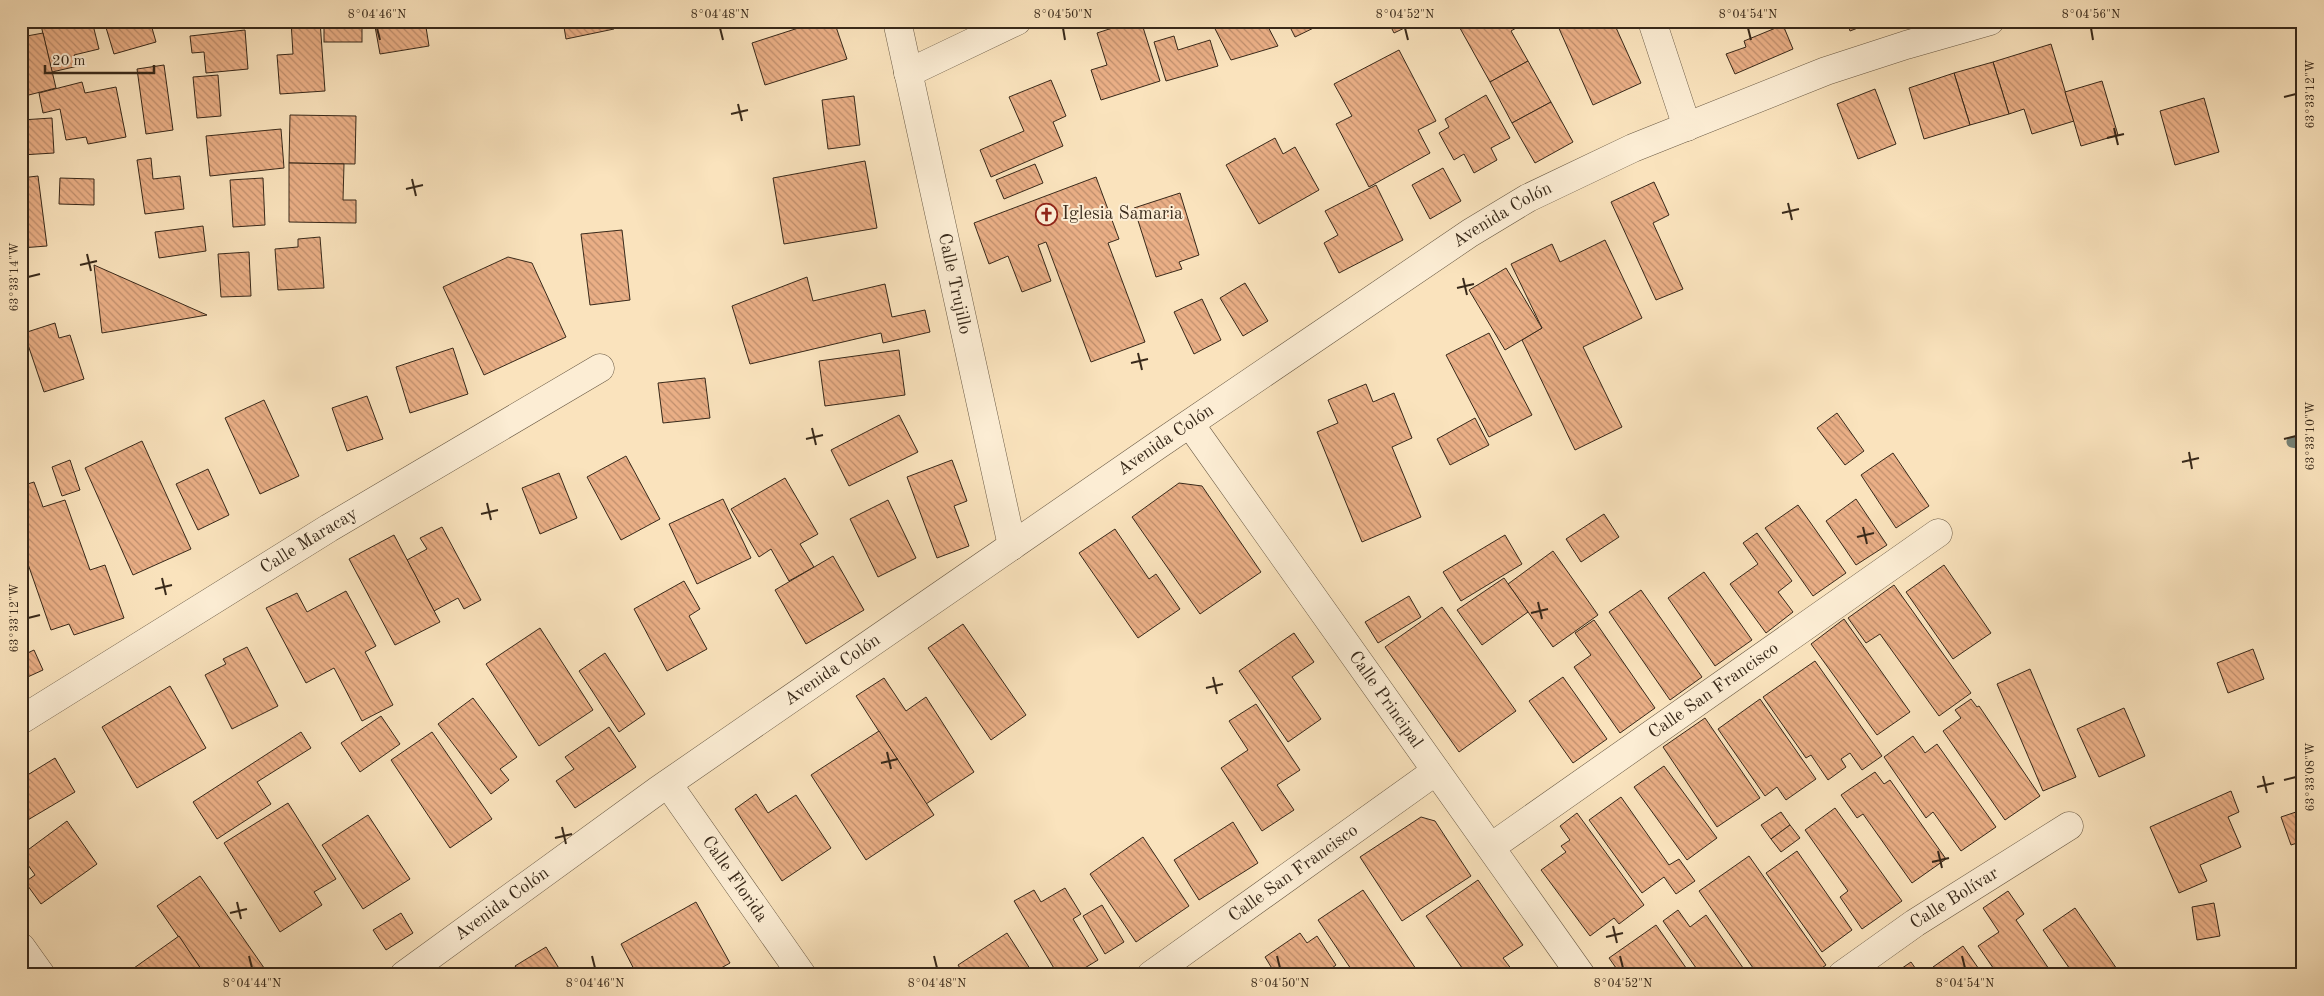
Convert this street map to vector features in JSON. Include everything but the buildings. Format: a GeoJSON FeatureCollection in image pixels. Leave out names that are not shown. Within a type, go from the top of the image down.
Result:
{"type":"FeatureCollection","features":[{"type":"Feature","properties":{"kind":"street","name":"Calle Trujillo"},"geometry":{"type":"LineString","coordinates":[[896,21],[1012,546]]}},
{"type":"Feature","properties":{"kind":"street"},"geometry":{"type":"LineString","coordinates":[[908,73],[1017,21]]}},
{"type":"Feature","properties":{"kind":"street"},"geometry":{"type":"LineString","coordinates":[[1652,21],[1686,127]]}},
{"type":"Feature","properties":{"kind":"street","name":"Avenida Colón"},"geometry":{"type":"LineString","coordinates":[[404,975],[668,784],[1012,546],[1470,233],[1528,198],[1633,148],[1826,71],[1906,45],[1990,21]]}},
{"type":"Feature","properties":{"kind":"street","name":"Calle Maracay"},"geometry":{"type":"LineString","coordinates":[[21,720],[329,528],[600,368]]}},
{"type":"Feature","properties":{"kind":"street","name":"Calle Principal"},"geometry":{"type":"LineString","coordinates":[[1190,424],[1581,975]]}},
{"type":"Feature","properties":{"kind":"street","name":"Calle San Francisco"},"geometry":{"type":"LineString","coordinates":[[1491,847],[1938,533]]}},
{"type":"Feature","properties":{"kind":"street","name":"Calle San Francisco"},"geometry":{"type":"LineString","coordinates":[[1151,975],[1436,771]]}},
{"type":"Feature","properties":{"kind":"street","name":"Calle Florida"},"geometry":{"type":"LineString","coordinates":[[668,784],[802,975]]}},
{"type":"Feature","properties":{"kind":"street","name":"Calle Bolívar"},"geometry":{"type":"LineString","coordinates":[[1842,975],[1915,923],[2069,826]]}},
{"type":"Feature","properties":{"kind":"street"},"geometry":{"type":"LineString","coordinates":[[21,946],[41,975]]}},
{"type":"Feature","properties":{"kind":"waterway"},"geometry":{"type":"LineString","coordinates":[[2292,442],[2303,444]]}},
{"type":"Feature","properties":{"kind":"place","name":"Iglesia Samaria"},"geometry":{"type":"Point","coordinates":[1046,214]}}]}
